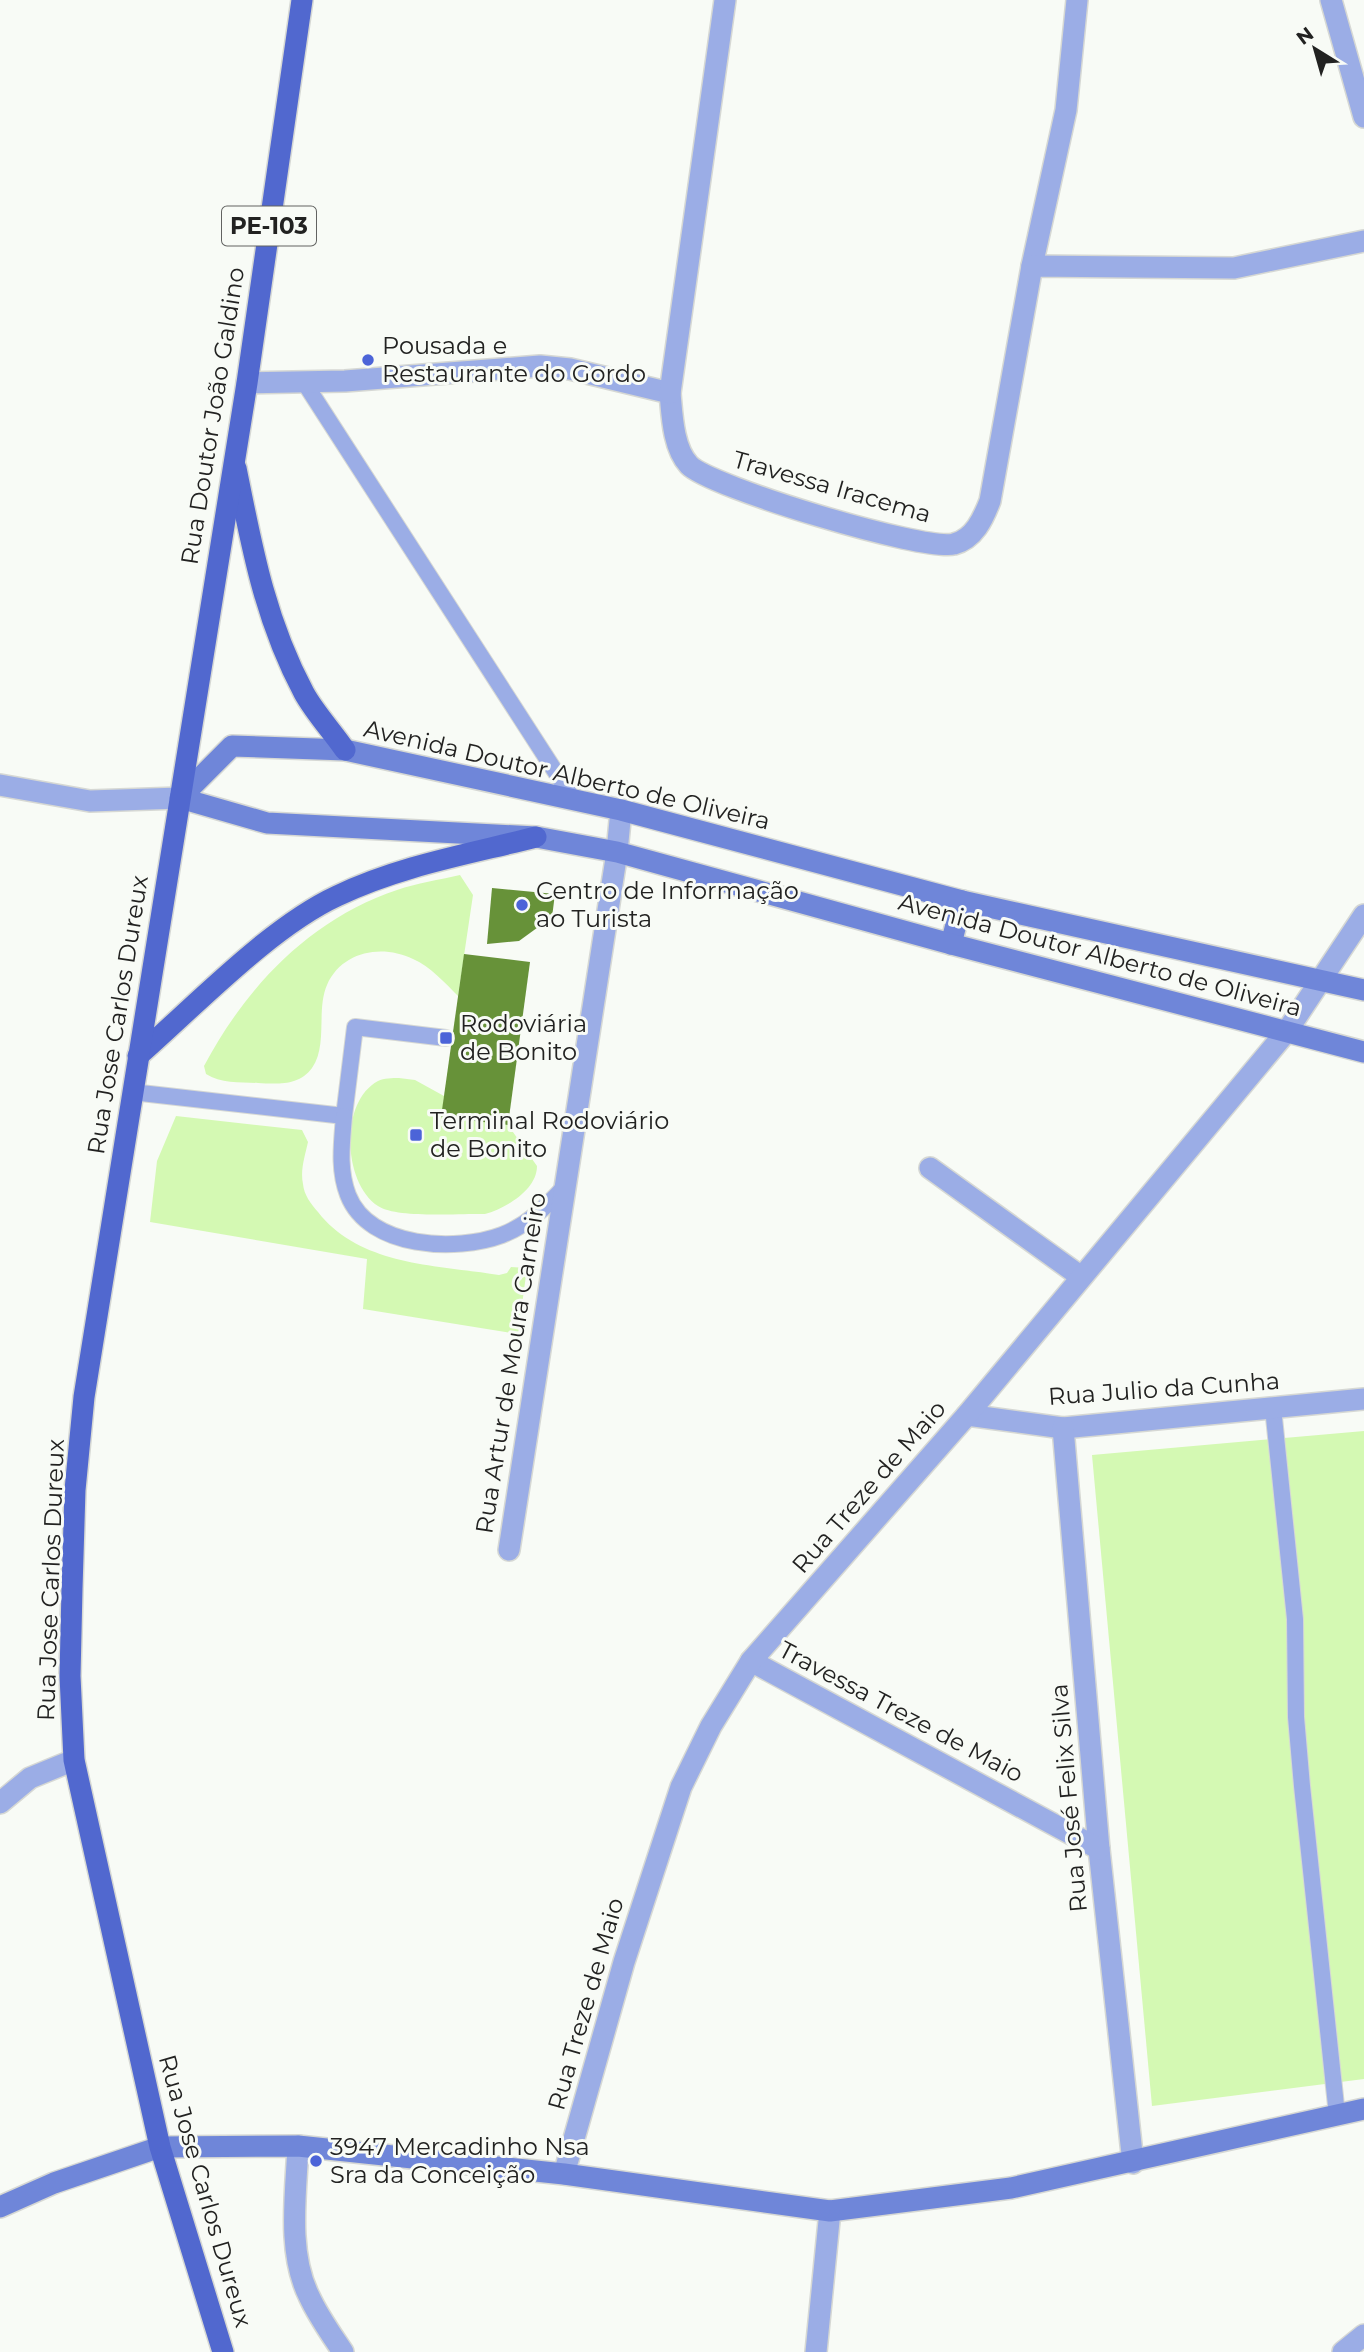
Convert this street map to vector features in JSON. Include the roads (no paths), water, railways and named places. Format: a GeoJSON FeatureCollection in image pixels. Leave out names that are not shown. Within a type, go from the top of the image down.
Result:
{"type":"FeatureCollection","features":[{"type":"Feature","properties":{"kind":"main road","name":"Rua Doutor João Galdino"},"geometry":{"type":"LineString","coordinates":[[180,798],[233,452],[247,383],[302,0]]}},
{"type":"Feature","properties":{"kind":"main road"},"geometry":{"type":"LineString","coordinates":[[233,452],[259,583],[278,639],[305,695],[345,750]]}},
{"type":"Feature","properties":{"kind":"main road","name":"Rua Jose Carlos Dureux"},"geometry":{"type":"LineString","coordinates":[[180,798],[83,1397],[75,1490],[70,1676],[74,1760],[160,2147],[223,2352]]}},
{"type":"Feature","properties":{"kind":"main road"},"geometry":{"type":"LineString","coordinates":[[138,1056],[296,919],[336,896],[398,872],[536,836]]}},
{"type":"Feature","properties":{"kind":"street","name":"Travessa Iracema"},"geometry":{"type":"LineString","coordinates":[[725,0],[670,393],[679,443],[688,464],[708,478],[745,493],[863,528],[931,544],[953,545],[970,536],[990,501],[1031,266],[1066,110],[1077,0]]}},
{"type":"Feature","properties":{"kind":"street"},"geometry":{"type":"LineString","coordinates":[[1331,0],[1364,117]]}},
{"type":"Feature","properties":{"kind":"street"},"geometry":{"type":"LineString","coordinates":[[1031,266],[1234,268],[1364,241]]}},
{"type":"Feature","properties":{"kind":"street"},"geometry":{"type":"LineString","coordinates":[[247,383],[304,382],[540,366],[581,371],[670,393]]}},
{"type":"Feature","properties":{"kind":"street","name":"Avenida Doutor Alberto de Oliveira"},"geometry":{"type":"LineString","coordinates":[[1364,990],[962,901],[621,810],[345,750],[232,747],[180,798],[267,823],[536,836],[617,852],[951,944],[1364,1052]]}},
{"type":"Feature","properties":{"kind":"street"},"geometry":{"type":"LineString","coordinates":[[0,785],[90,801],[180,798]]}},
{"type":"Feature","properties":{"kind":"street","name":"Rua Artur de Moura Carneiro"},"geometry":{"type":"LineString","coordinates":[[509,1550],[617,852],[621,810]]}},
{"type":"Feature","properties":{"kind":"street"},"geometry":{"type":"LineString","coordinates":[[951,944],[962,901]]}},
{"type":"Feature","properties":{"kind":"street","name":"Rua Treze de Maio"},"geometry":{"type":"LineString","coordinates":[[564,2174],[624,1962],[681,1787],[711,1726],[751,1661],[967,1415],[1080,1276],[1287,1031],[1364,915]]}},
{"type":"Feature","properties":{"kind":"street"},"geometry":{"type":"LineString","coordinates":[[930,1168],[1080,1276]]}},
{"type":"Feature","properties":{"kind":"street","name":"Rua Julio da Cunha"},"geometry":{"type":"LineString","coordinates":[[967,1415],[1063,1428],[1364,1399]]}},
{"type":"Feature","properties":{"kind":"street","name":"Rua José Felix Silva"},"geometry":{"type":"LineString","coordinates":[[1063,1428],[1099,1849],[1133,2163]]}},
{"type":"Feature","properties":{"kind":"street","name":"Travessa Treze de Maio"},"geometry":{"type":"LineString","coordinates":[[751,1661],[1099,1849]]}},
{"type":"Feature","properties":{"kind":"street"},"geometry":{"type":"LineString","coordinates":[[0,1803],[30,1778],[74,1760]]}},
{"type":"Feature","properties":{"kind":"street"},"geometry":{"type":"LineString","coordinates":[[0,2207],[54,2183],[160,2147],[298,2146],[564,2174],[830,2211],[1011,2188],[1133,2163],[1364,2109]]}},
{"type":"Feature","properties":{"kind":"street"},"geometry":{"type":"LineString","coordinates":[[298,2146],[296,2204],[300,2270],[308,2295],[343,2352]]}},
{"type":"Feature","properties":{"kind":"street"},"geometry":{"type":"LineString","coordinates":[[816,2352],[830,2211]]}},
{"type":"Feature","properties":{"kind":"street"},"geometry":{"type":"LineString","coordinates":[[1343,2352],[1364,2335]]}},
{"type":"Feature","properties":{"kind":"lane"},"geometry":{"type":"LineString","coordinates":[[304,382],[573,799]]}},
{"type":"Feature","properties":{"kind":"lane"},"geometry":{"type":"LineString","coordinates":[[446,1038],[355,1027],[341,1155],[349,1198],[362,1216],[381,1230],[408,1240],[437,1245],[468,1244],[502,1235],[534,1217],[565,1186]]}},
{"type":"Feature","properties":{"kind":"lane"},"geometry":{"type":"LineString","coordinates":[[132,1092],[344,1116]]}},
{"type":"Feature","properties":{"kind":"lane"},"geometry":{"type":"LineString","coordinates":[[1273,1408],[1295,1619],[1296,1717],[1302,1786],[1337,2115]]}},
{"type":"Feature","properties":{"kind":"place","name":"Pousada e Restaurante do Gordo"},"geometry":{"type":"Point","coordinates":[368,360]}},
{"type":"Feature","properties":{"kind":"place","name":"Centro de Informação ao Turista"},"geometry":{"type":"Point","coordinates":[522,905]}},
{"type":"Feature","properties":{"kind":"place","name":"Rodoviária de Bonito"},"geometry":{"type":"Point","coordinates":[446,1038]}},
{"type":"Feature","properties":{"kind":"place","name":"Terminal Rodoviário de Bonito"},"geometry":{"type":"Point","coordinates":[416,1135]}},
{"type":"Feature","properties":{"kind":"place","name":"3947 Mercadinho Nsa Sra da Conceição"},"geometry":{"type":"Point","coordinates":[316,2161]}}]}
